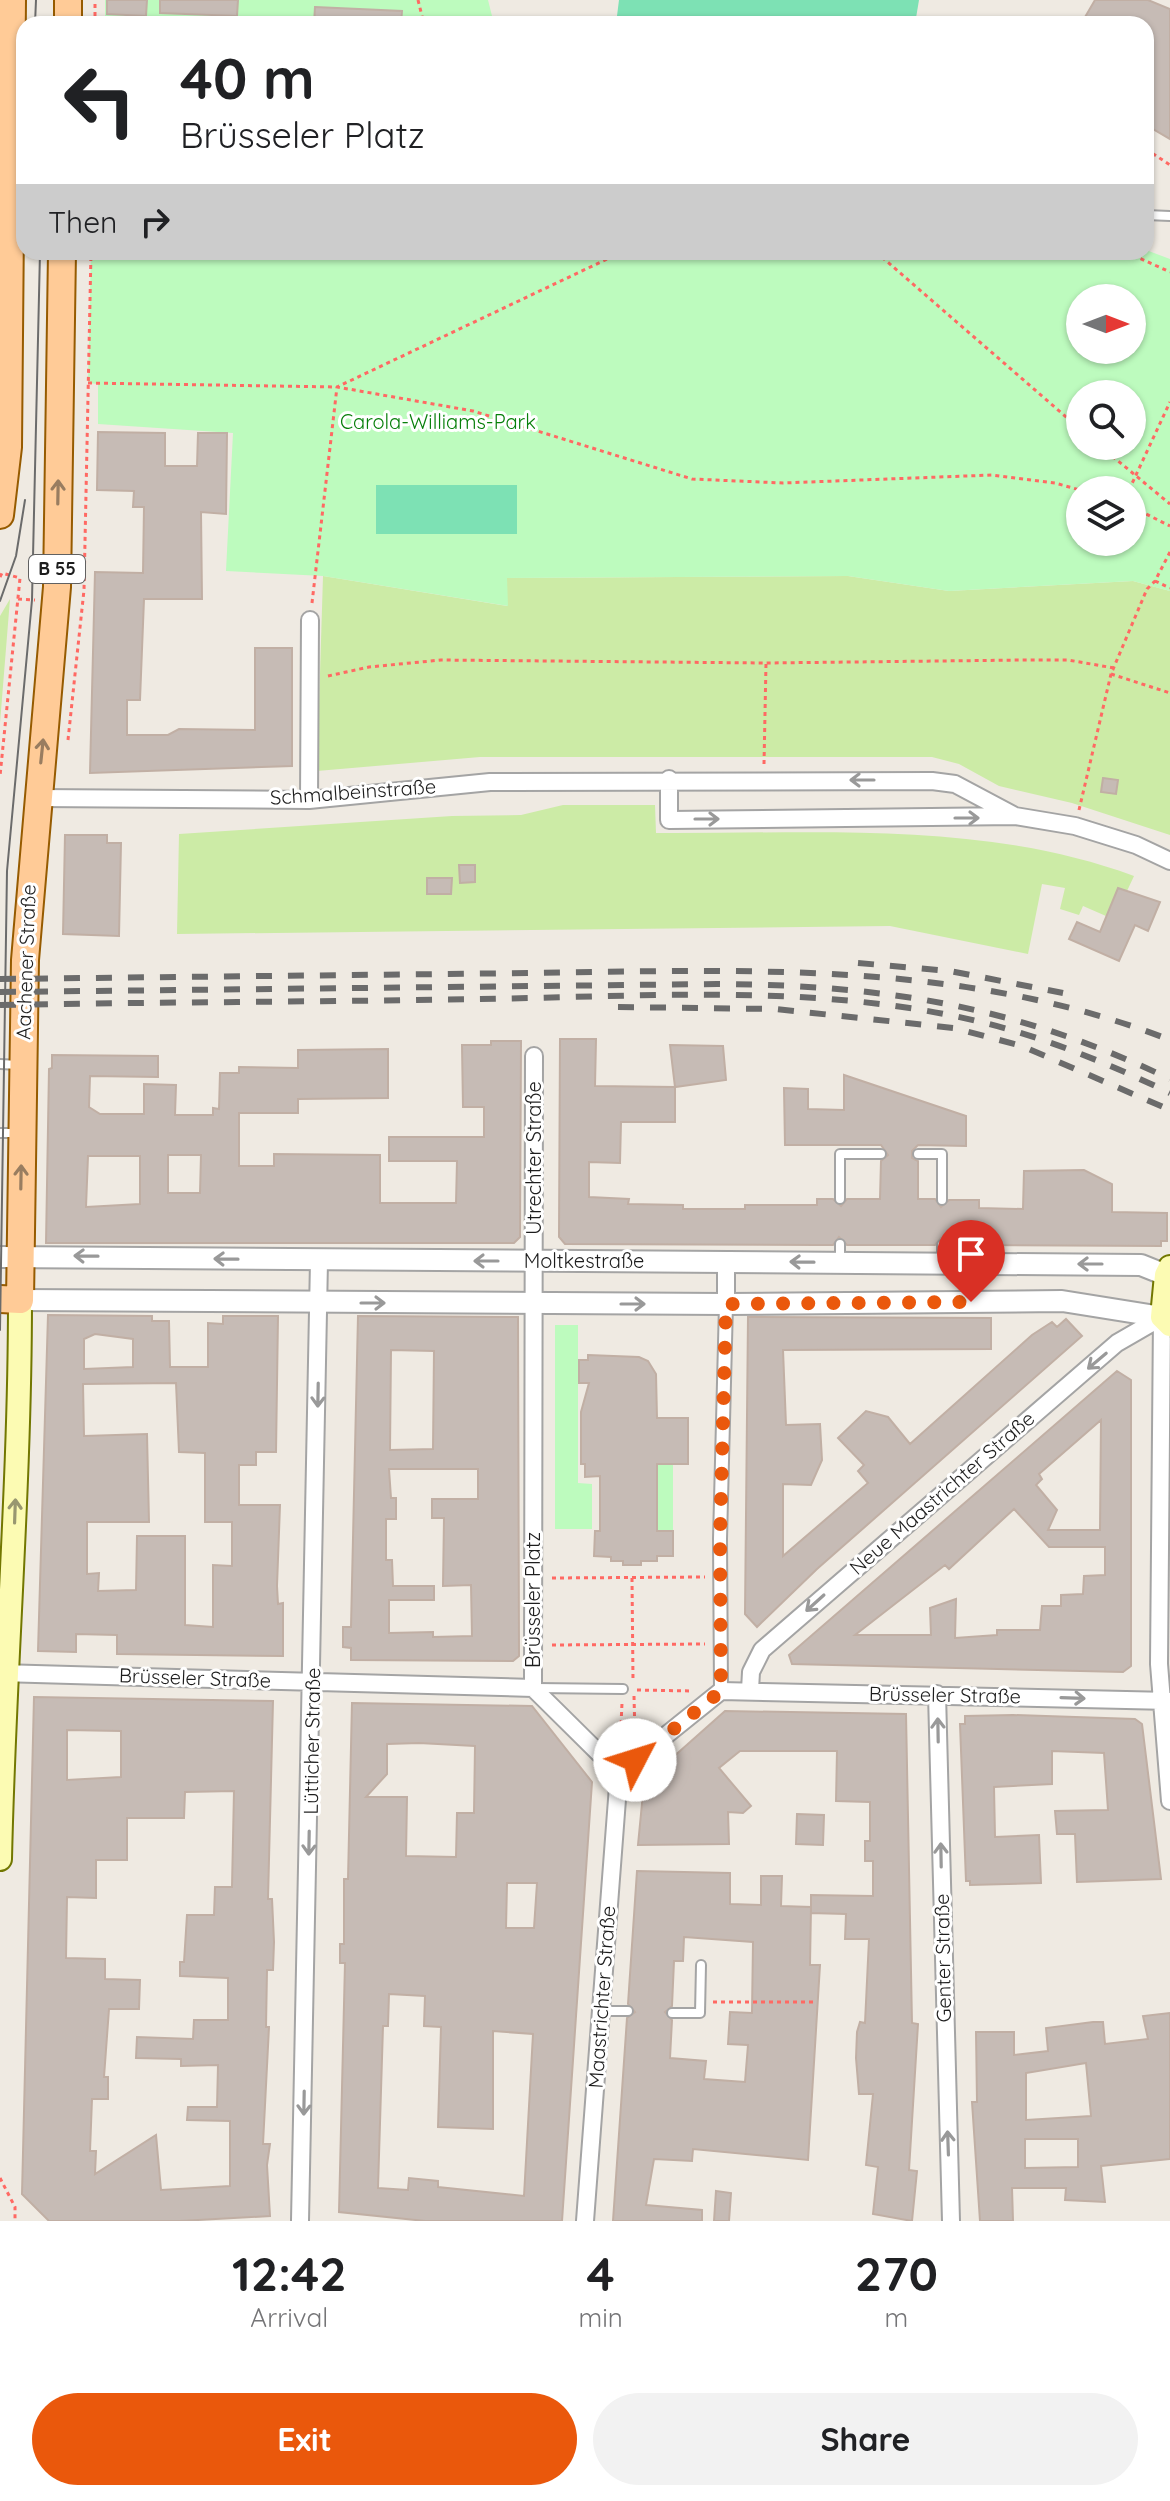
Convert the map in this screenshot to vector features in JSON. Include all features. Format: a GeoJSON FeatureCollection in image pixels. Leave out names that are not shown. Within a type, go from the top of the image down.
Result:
{"type":"FeatureCollection","features":[{"type":"Feature","properties":{"kind":"main road"},"geometry":{"type":"LineString","coordinates":[[0,515],[8,447],[12,0]]}},
{"type":"Feature","properties":{"kind":"main road","name":"Aachener Straße"},"geometry":{"type":"LineString","coordinates":[[0,1859],[2,1670],[12,1598],[11,1065],[57,587],[62,260]]}},
{"type":"Feature","properties":{"kind":"main road"},"geometry":{"type":"LineString","coordinates":[[1166,1321],[1169,1274]]}},
{"type":"Feature","properties":{"kind":"street"},"geometry":{"type":"LineString","coordinates":[[309,800],[310,620]]}},
{"type":"Feature","properties":{"kind":"street","name":"Schmalbeinstraße"},"geometry":{"type":"LineString","coordinates":[[669,779],[669,820],[1015,816],[1075,826],[1136,845],[1170,861]]}},
{"type":"Feature","properties":{"kind":"street","name":"Schmalbeinstraße"},"geometry":{"type":"LineString","coordinates":[[37,798],[309,800],[490,782],[764,780],[955,784],[1015,816]]}},
{"type":"Feature","properties":{"kind":"street","name":"Utrechter Straße"},"geometry":{"type":"LineString","coordinates":[[534,1056],[534,1261]]}},
{"type":"Feature","properties":{"kind":"street","name":"Moltkestraße"},"geometry":{"type":"LineString","coordinates":[[10,1256],[319,1261],[726,1261],[840,1254],[942,1254],[1141,1265],[1169,1274]]}},
{"type":"Feature","properties":{"kind":"street","name":"Lütticher Straße"},"geometry":{"type":"LineString","coordinates":[[300,2221],[319,1261]]}},
{"type":"Feature","properties":{"kind":"street","name":"Brüsseler Platz"},"geometry":{"type":"LineString","coordinates":[[534,1261],[533,1688],[619,1773]]}},
{"type":"Feature","properties":{"kind":"street"},"geometry":{"type":"LineString","coordinates":[[619,1773],[721,1691],[726,1261]]}},
{"type":"Feature","properties":{"kind":"street"},"geometry":{"type":"LineString","coordinates":[[10,1300],[533,1304],[1062,1301],[1166,1321],[1159,1664],[1166,1701],[1170,1801]]}},
{"type":"Feature","properties":{"kind":"street","name":"Neue Maastrichter Straße"},"geometry":{"type":"LineString","coordinates":[[750,1690],[751,1672],[762,1650],[1117,1343],[1166,1321]]}},
{"type":"Feature","properties":{"kind":"street","name":"Brüsseler Straße"},"geometry":{"type":"LineString","coordinates":[[2,1670],[533,1688]]}},
{"type":"Feature","properties":{"kind":"street","name":"Brüsseler Straße"},"geometry":{"type":"LineString","coordinates":[[721,1691],[1166,1701]]}},
{"type":"Feature","properties":{"kind":"street","name":"Genter Straße"},"geometry":{"type":"LineString","coordinates":[[937,1694],[951,2221]]}},
{"type":"Feature","properties":{"kind":"street","name":"Maastrichter Straße"},"geometry":{"type":"LineString","coordinates":[[585,2221],[619,1773]]}},
{"type":"Feature","properties":{"kind":"lane"},"geometry":{"type":"LineString","coordinates":[[840,1199],[840,1154],[881,1154]]}},
{"type":"Feature","properties":{"kind":"lane"},"geometry":{"type":"LineString","coordinates":[[918,1154],[942,1154],[942,1200]]}},
{"type":"Feature","properties":{"kind":"lane"},"geometry":{"type":"LineString","coordinates":[[533,1688],[623,1689]]}},
{"type":"Feature","properties":{"kind":"lane"},"geometry":{"type":"LineString","coordinates":[[672,2013],[700,2013],[701,1965]]}},
{"type":"Feature","properties":{"kind":"lane"},"geometry":{"type":"LineString","coordinates":[[601,2011],[628,2011]]}},
{"type":"Feature","properties":{"kind":"path"},"geometry":{"type":"LineString","coordinates":[[66,754],[84,590],[91,260]]}},
{"type":"Feature","properties":{"kind":"path"},"geometry":{"type":"LineString","coordinates":[[337,387],[605,260]]}},
{"type":"Feature","properties":{"kind":"path"},"geometry":{"type":"LineString","coordinates":[[885,260],[1066,417]]}},
{"type":"Feature","properties":{"kind":"path"},"geometry":{"type":"LineString","coordinates":[[1144,260],[1170,272]]}},
{"type":"Feature","properties":{"kind":"path"},"geometry":{"type":"LineString","coordinates":[[88,383],[337,387],[473,411],[692,479],[783,483],[992,475],[1066,486]]}},
{"type":"Feature","properties":{"kind":"path"},"geometry":{"type":"LineString","coordinates":[[310,620],[337,387]]}},
{"type":"Feature","properties":{"kind":"path"},"geometry":{"type":"LineString","coordinates":[[1136,476],[1170,402]]}},
{"type":"Feature","properties":{"kind":"path"},"geometry":{"type":"LineString","coordinates":[[1116,460],[1135,476]]}},
{"type":"Feature","properties":{"kind":"path"},"geometry":{"type":"LineString","coordinates":[[1146,485],[1170,504]]}},
{"type":"Feature","properties":{"kind":"path"},"geometry":{"type":"LineString","coordinates":[[1146,514],[1170,526]]}},
{"type":"Feature","properties":{"kind":"path"},"geometry":{"type":"LineString","coordinates":[[1075,826],[1111,674],[1147,589],[1155,581],[1170,552]]}},
{"type":"Feature","properties":{"kind":"path"},"geometry":{"type":"LineString","coordinates":[[0,577],[2,573],[20,578],[0,776]]}},
{"type":"Feature","properties":{"kind":"path"},"geometry":{"type":"LineString","coordinates":[[1155,581],[1170,588]]}},
{"type":"Feature","properties":{"kind":"path"},"geometry":{"type":"LineString","coordinates":[[335,675],[369,667],[441,660],[766,663],[1068,660],[1114,668]]}},
{"type":"Feature","properties":{"kind":"path"},"geometry":{"type":"LineString","coordinates":[[764,780],[766,663]]}},
{"type":"Feature","properties":{"kind":"path"},"geometry":{"type":"LineString","coordinates":[[1111,674],[1170,693]]}},
{"type":"Feature","properties":{"kind":"path"},"geometry":{"type":"LineString","coordinates":[[533,1578],[720,1577]]}},
{"type":"Feature","properties":{"kind":"path"},"geometry":{"type":"LineString","coordinates":[[632,1578],[635,1760]]}},
{"type":"Feature","properties":{"kind":"path"},"geometry":{"type":"LineString","coordinates":[[533,1645],[720,1644]]}},
{"type":"Feature","properties":{"kind":"path"},"geometry":{"type":"LineString","coordinates":[[619,1773],[623,1689]]}},
{"type":"Feature","properties":{"kind":"path"},"geometry":{"type":"LineString","coordinates":[[634,1690],[721,1691]]}},
{"type":"Feature","properties":{"kind":"path"},"geometry":{"type":"LineString","coordinates":[[724,2002],[817,2002]]}},
{"type":"Feature","properties":{"kind":"path"},"geometry":{"type":"LineString","coordinates":[[0,2178],[15,2207],[15,2221]]}},
{"type":"Feature","properties":{"kind":"green space"},"geometry":{"type":"Polygon","coordinates":[[[105,0],[488,0],[492,16],[105,16],[105,0]]]}},
{"type":"Feature","properties":{"kind":"green space"},"geometry":{"type":"Polygon","coordinates":[[[619,0],[919,0],[916,16],[617,16],[619,0]]]}},
{"type":"Feature","properties":{"kind":"green space","name":"Carola-Williams-Park"},"geometry":{"type":"Polygon","coordinates":[[[1154,253],[1170,259],[1170,591],[1133,581],[949,591],[848,576],[507,578],[508,606],[323,576],[226,571],[233,433],[98,424],[98,384],[88,383],[91,260],[1154,260],[1154,253]]]}},
{"type":"Feature","properties":{"kind":"green space"},"geometry":{"type":"Polygon","coordinates":[[[376,485],[517,485],[517,534],[376,534],[376,485]]]}},
{"type":"Feature","properties":{"kind":"green space"},"geometry":{"type":"Polygon","coordinates":[[[323,576],[507,606],[507,578],[848,576],[949,591],[1133,581],[1170,591],[1170,835],[1072,803],[999,786],[959,764],[932,757],[480,757],[317,771],[323,576]]]}},
{"type":"Feature","properties":{"kind":"green space"},"geometry":{"type":"Polygon","coordinates":[[[10,599],[0,723],[0,616],[10,599]]]}},
{"type":"Feature","properties":{"kind":"green space"},"geometry":{"type":"Polygon","coordinates":[[[563,805],[655,805],[656,833],[837,832],[958,838],[1076,858],[1134,876],[1127,891],[1118,888],[1106,916],[1083,906],[1079,915],[1060,909],[1065,888],[1042,884],[1028,954],[890,926],[177,934],[179,834],[452,816],[521,815],[563,805]]]}},
{"type":"Feature","properties":{"kind":"green space"},"geometry":{"type":"Polygon","coordinates":[[[555,1325],[578,1325],[578,1483],[592,1484],[592,1529],[555,1529],[555,1325]]]}},
{"type":"Feature","properties":{"kind":"green space"},"geometry":{"type":"Polygon","coordinates":[[[657,1464],[673,1464],[673,1531],[657,1531],[657,1464]]]}},
{"type":"Feature","properties":{"kind":"building"},"geometry":{"type":"Polygon","coordinates":[[[107,0],[147,0],[146,16],[107,14],[107,0]]]}},
{"type":"Feature","properties":{"kind":"building"},"geometry":{"type":"Polygon","coordinates":[[[160,0],[238,0],[237,16],[160,13],[160,0]]]}},
{"type":"Feature","properties":{"kind":"building"},"geometry":{"type":"Polygon","coordinates":[[[1095,0],[1148,0],[1170,9],[1170,139],[1154,130],[1154,16],[1086,16],[1095,0]]]}},
{"type":"Feature","properties":{"kind":"building"},"geometry":{"type":"Polygon","coordinates":[[[315,7],[402,11],[402,16],[314,16],[315,7]]]}},
{"type":"Feature","properties":{"kind":"building"},"geometry":{"type":"Polygon","coordinates":[[[98,432],[165,433],[165,466],[197,466],[198,433],[227,433],[226,514],[201,512],[202,599],[144,599],[140,700],[127,700],[127,735],[168,735],[179,729],[255,730],[255,648],[292,648],[292,766],[90,773],[95,572],[143,573],[144,507],[133,507],[134,491],[97,490],[98,432]]]}},
{"type":"Feature","properties":{"kind":"building"},"geometry":{"type":"Polygon","coordinates":[[[1103,778],[1118,780],[1116,794],[1101,792],[1103,778]]]}},
{"type":"Feature","properties":{"kind":"building"},"geometry":{"type":"Polygon","coordinates":[[[65,835],[107,835],[107,843],[121,843],[119,936],[63,934],[65,835]]]}},
{"type":"Feature","properties":{"kind":"building"},"geometry":{"type":"Polygon","coordinates":[[[459,865],[475,865],[475,882],[460,883],[459,865]]]}},
{"type":"Feature","properties":{"kind":"building"},"geometry":{"type":"Polygon","coordinates":[[[427,878],[452,878],[451,894],[427,894],[427,878]]]}},
{"type":"Feature","properties":{"kind":"building"},"geometry":{"type":"Polygon","coordinates":[[[1118,888],[1160,902],[1148,931],[1135,925],[1119,961],[1069,939],[1077,922],[1100,932],[1118,888]]]}},
{"type":"Feature","properties":{"kind":"building"},"geometry":{"type":"Polygon","coordinates":[[[560,1039],[596,1039],[595,1086],[675,1087],[675,1122],[621,1122],[620,1163],[589,1162],[589,1197],[629,1199],[628,1204],[683,1205],[683,1209],[817,1205],[817,1199],[833,1199],[841,1206],[847,1199],[880,1199],[881,1161],[888,1155],[881,1145],[785,1145],[784,1088],[808,1089],[808,1109],[844,1110],[844,1075],[966,1116],[966,1146],[918,1145],[912,1151],[912,1158],[918,1161],[918,1199],[935,1199],[941,1207],[949,1200],[979,1200],[979,1208],[1023,1209],[1024,1171],[1084,1170],[1112,1184],[1112,1212],[1167,1213],[1167,1241],[1161,1241],[1161,1246],[949,1245],[941,1238],[935,1245],[847,1245],[839,1237],[833,1245],[565,1244],[559,1237],[560,1039]]]}},
{"type":"Feature","properties":{"kind":"building"},"geometry":{"type":"Polygon","coordinates":[[[491,1041],[521,1041],[520,1237],[514,1243],[46,1243],[49,1069],[52,1068],[52,1055],[158,1056],[158,1077],[90,1076],[89,1107],[100,1114],[144,1114],[144,1084],[176,1085],[175,1115],[213,1115],[213,1108],[219,1109],[220,1073],[239,1073],[239,1067],[298,1068],[298,1050],[388,1049],[388,1098],[298,1099],[298,1113],[239,1113],[239,1166],[274,1166],[274,1154],[380,1155],[380,1203],[456,1203],[457,1161],[389,1161],[389,1137],[484,1137],[484,1107],[463,1107],[462,1045],[491,1045],[491,1041]],[[168,1155],[168,1193],[200,1193],[201,1155],[168,1155]],[[88,1156],[86,1207],[140,1204],[140,1156],[88,1156]]]}},
{"type":"Feature","properties":{"kind":"building"},"geometry":{"type":"Polygon","coordinates":[[[670,1045],[723,1046],[726,1080],[675,1087],[670,1045]]]}},
{"type":"Feature","properties":{"kind":"building"},"geometry":{"type":"Polygon","coordinates":[[[48,1315],[152,1316],[152,1321],[169,1321],[170,1367],[208,1367],[208,1323],[223,1324],[223,1316],[278,1316],[276,1452],[256,1452],[256,1465],[239,1465],[239,1505],[280,1505],[277,1586],[278,1604],[283,1603],[283,1656],[117,1654],[117,1635],[76,1634],[76,1652],[38,1651],[48,1315]],[[95,1334],[84,1339],[84,1369],[133,1367],[133,1339],[95,1334]],[[176,1383],[83,1384],[84,1436],[147,1434],[149,1522],[87,1522],[87,1574],[99,1573],[98,1591],[136,1590],[137,1536],[185,1536],[185,1625],[213,1627],[213,1565],[232,1566],[232,1522],[205,1522],[205,1453],[179,1452],[176,1383]]]}},
{"type":"Feature","properties":{"kind":"building"},"geometry":{"type":"Polygon","coordinates":[[[358,1316],[518,1317],[519,1656],[513,1661],[351,1660],[351,1648],[343,1647],[343,1627],[351,1627],[358,1316]],[[391,1350],[390,1450],[433,1449],[434,1351],[391,1350]],[[389,1469],[391,1498],[396,1498],[396,1519],[386,1519],[386,1560],[392,1560],[393,1586],[434,1586],[434,1600],[389,1600],[389,1633],[433,1632],[433,1637],[472,1636],[471,1585],[443,1586],[444,1518],[432,1518],[432,1499],[478,1499],[478,1469],[389,1469]]]}},
{"type":"Feature","properties":{"kind":"building"},"geometry":{"type":"Polygon","coordinates":[[[748,1317],[991,1318],[991,1349],[783,1350],[786,1425],[820,1424],[822,1460],[811,1485],[783,1484],[783,1556],[868,1483],[858,1471],[864,1465],[838,1438],[866,1411],[888,1417],[910,1444],[1032,1335],[1052,1322],[1057,1327],[1066,1319],[1082,1336],[817,1569],[757,1627],[745,1614],[748,1317]]]}},
{"type":"Feature","properties":{"kind":"building"},"geometry":{"type":"Polygon","coordinates":[[[588,1355],[639,1357],[648,1361],[656,1374],[657,1418],[688,1418],[688,1464],[657,1464],[657,1531],[673,1531],[673,1556],[657,1556],[657,1561],[641,1561],[641,1565],[623,1565],[623,1561],[611,1561],[611,1557],[594,1556],[595,1531],[600,1531],[600,1476],[585,1477],[585,1464],[581,1464],[581,1412],[589,1383],[579,1383],[579,1360],[588,1360],[588,1355]]]}},
{"type":"Feature","properties":{"kind":"building"},"geometry":{"type":"Polygon","coordinates":[[[1117,1371],[1131,1380],[1131,1666],[1123,1672],[792,1664],[789,1655],[1117,1371]],[[1101,1420],[1039,1474],[1042,1479],[1036,1485],[1057,1510],[1048,1530],[1100,1530],[1101,1420]],[[1014,1509],[949,1569],[945,1565],[855,1635],[931,1635],[930,1608],[956,1599],[955,1638],[997,1635],[997,1630],[1040,1630],[1042,1606],[1061,1606],[1061,1595],[1083,1594],[1084,1576],[1105,1575],[1105,1547],[1049,1547],[1014,1509]]]}},
{"type":"Feature","properties":{"kind":"building"},"geometry":{"type":"Polygon","coordinates":[[[34,1697],[273,1701],[268,1899],[272,1899],[274,1942],[273,1970],[267,1970],[266,2027],[269,2027],[263,2144],[270,2144],[267,2165],[270,2216],[180,2221],[49,2221],[22,2194],[34,1697]],[[67,1730],[67,1780],[121,1777],[121,1731],[67,1730]],[[234,1791],[185,1792],[184,1818],[127,1818],[127,1860],[96,1860],[96,1898],[67,1897],[66,1958],[105,1959],[105,1979],[140,1980],[139,2009],[109,2009],[104,2077],[108,2077],[108,2099],[92,2099],[90,2151],[96,2151],[95,2174],[156,2135],[161,2190],[230,2186],[230,2121],[187,2120],[188,2107],[217,2107],[218,2065],[181,2066],[181,2059],[136,2058],[137,2037],[193,2039],[194,2020],[228,2020],[228,1978],[180,1976],[180,1962],[184,1962],[187,1915],[214,1915],[215,1887],[232,1887],[234,1791]]]}},
{"type":"Feature","properties":{"kind":"building"},"geometry":{"type":"Polygon","coordinates":[[[352,1703],[532,1706],[592,1782],[562,2221],[425,2221],[339,2212],[345,1963],[340,1963],[340,1944],[344,1944],[344,1879],[348,1879],[352,1703]],[[387,1744],[387,1774],[366,1797],[407,1797],[406,1856],[456,1857],[457,1813],[474,1813],[475,1746],[387,1744]],[[507,1883],[506,1928],[534,1928],[537,1883],[507,1883]],[[389,1994],[388,2026],[383,2026],[378,2188],[408,2190],[409,2178],[438,2181],[438,2187],[524,2196],[533,2034],[493,2031],[493,2129],[438,2127],[441,2027],[424,2026],[425,1996],[389,1994]]]}},
{"type":"Feature","properties":{"kind":"building"},"geometry":{"type":"Polygon","coordinates":[[[725,1711],[906,1714],[912,2023],[918,2024],[909,2170],[917,2171],[912,2221],[873,2214],[878,2167],[866,2165],[873,2094],[859,2094],[856,2058],[857,2032],[860,2022],[865,2023],[869,1939],[845,1939],[846,1914],[811,1913],[811,1895],[873,1896],[873,1861],[865,1861],[865,1841],[870,1841],[870,1802],[836,1801],[837,1751],[740,1751],[719,1768],[751,1806],[743,1813],[728,1812],[729,1844],[638,1845],[644,1783],[725,1711]]]}},
{"type":"Feature","properties":{"kind":"building"},"geometry":{"type":"Polygon","coordinates":[[[965,1716],[1135,1719],[1142,1724],[1161,1879],[1077,1882],[1075,1834],[1057,1834],[1055,1811],[1108,1810],[1104,1753],[1052,1751],[1052,1784],[994,1787],[995,1837],[1039,1835],[1041,1883],[970,1885],[970,1881],[966,1881],[960,1724],[965,1724],[965,1716]]]}},
{"type":"Feature","properties":{"kind":"building"},"geometry":{"type":"Polygon","coordinates":[[[797,1814],[824,1815],[823,1845],[796,1844],[797,1814]]]}},
{"type":"Feature","properties":{"kind":"building"},"geometry":{"type":"Polygon","coordinates":[[[637,1871],[730,1873],[730,1904],[761,1905],[761,1876],[782,1876],[781,1906],[811,1907],[810,1965],[820,1965],[808,2160],[693,2149],[692,2161],[654,2159],[646,2205],[702,2210],[702,2221],[613,2221],[627,2018],[635,2012],[628,2004],[637,1871]],[[684,1937],[683,1961],[674,1961],[672,2006],[665,2012],[672,2020],[670,2058],[706,2061],[704,2079],[745,2082],[748,2045],[728,2044],[730,2012],[752,2013],[753,1942],[684,1937]]]}},
{"type":"Feature","properties":{"kind":"building"},"geometry":{"type":"Polygon","coordinates":[[[1170,2013],[1170,2159],[1101,2166],[1105,2202],[1065,2200],[1066,2188],[1012,2188],[1013,2221],[980,2221],[972,2102],[977,2102],[976,2032],[1014,2032],[1014,2055],[1048,2051],[1046,2028],[1093,2022],[1103,2022],[1105,2044],[1148,2039],[1143,2016],[1170,2013]],[[1086,2063],[1026,2073],[1026,2120],[1091,2116],[1086,2063]],[[1025,2139],[1025,2168],[1078,2167],[1078,2139],[1025,2139]]]}},
{"type":"Feature","properties":{"kind":"building"},"geometry":{"type":"Polygon","coordinates":[[[716,2191],[731,2193],[729,2221],[714,2221],[716,2191]]]}},
{"type":"Feature","properties":{"kind":"tram line"},"geometry":{"type":"LineString","coordinates":[[35,16],[36,0]]}},
{"type":"Feature","properties":{"kind":"tram line"},"geometry":{"type":"LineString","coordinates":[[0,1330],[7,871],[32,600],[40,260]]}},
{"type":"Feature","properties":{"kind":"tram line"},"geometry":{"type":"LineString","coordinates":[[0,601],[16,556],[25,500]]}},
{"type":"Feature","properties":{"kind":"railway"},"geometry":{"type":"LineString","coordinates":[[858,963],[950,971],[1063,993]]}},
{"type":"Feature","properties":{"kind":"railway"},"geometry":{"type":"LineString","coordinates":[[0,979],[694,971],[855,975],[1014,995],[1093,1014],[1170,1040]]}},
{"type":"Feature","properties":{"kind":"railway"},"geometry":{"type":"LineString","coordinates":[[0,992],[717,984],[837,989],[949,1004],[1004,1017],[1113,1054],[1170,1079]]}},
{"type":"Feature","properties":{"kind":"railway"},"geometry":{"type":"LineString","coordinates":[[0,1005],[657,995],[836,1000],[895,1006],[982,1022],[1091,1058],[1170,1093]]}},
{"type":"Feature","properties":{"kind":"railway"},"geometry":{"type":"LineString","coordinates":[[618,1007],[775,1009],[954,1028],[1022,1046],[1170,1110]]}},
{"type":"Feature","properties":{"kind":"route"},"geometry":{"type":"LineString","coordinates":[[635,1760],[721,1691],[720,1539],[726,1304],[971,1302]]}}]}
